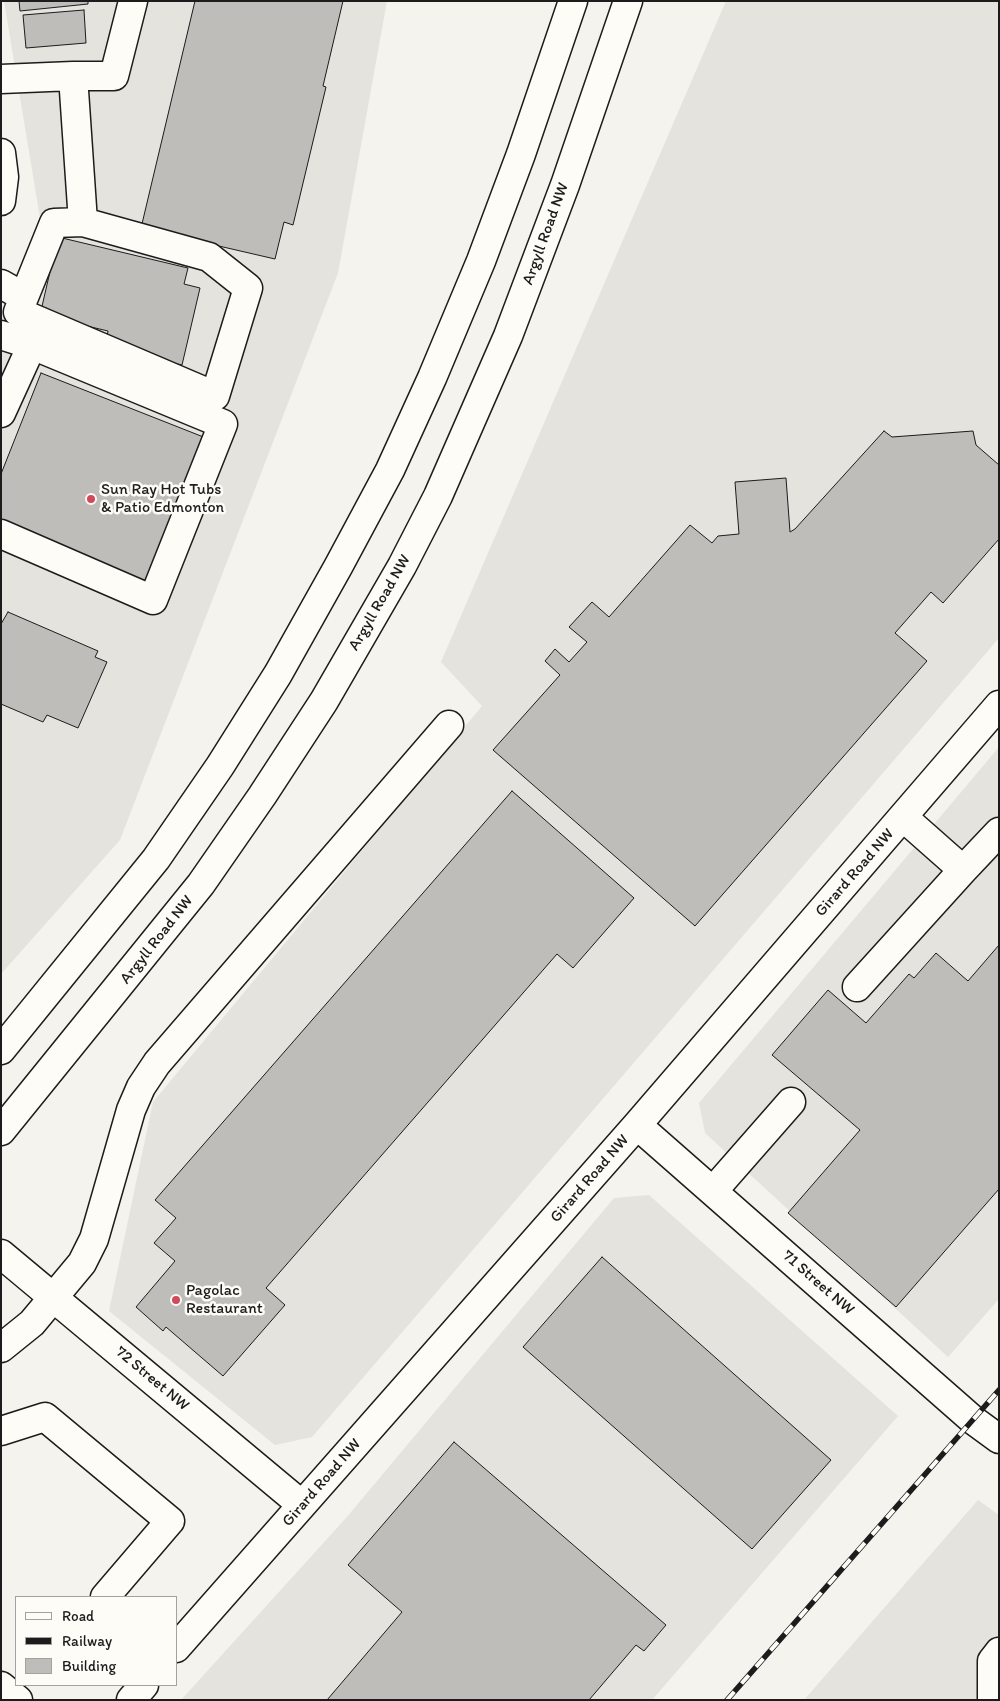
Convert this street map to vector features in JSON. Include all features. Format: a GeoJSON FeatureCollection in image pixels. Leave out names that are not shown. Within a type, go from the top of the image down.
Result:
{"type":"FeatureCollection","features":[{"type":"Feature","properties":{"kind":"street"},"geometry":{"type":"LineString","coordinates":[[1,79],[114,76],[133,1]]}},
{"type":"Feature","properties":{"kind":"street"},"geometry":{"type":"LineString","coordinates":[[550,1],[564,28]]}},
{"type":"Feature","properties":{"kind":"street"},"geometry":{"type":"LineString","coordinates":[[1,1050],[94,938],[167,843],[220,766],[278,674],[338,566],[390,470],[432,378],[484,252],[573,1]]}},
{"type":"Feature","properties":{"kind":"street","name":"Argyll Road NW"},"geometry":{"type":"LineString","coordinates":[[1,1132],[200,884],[262,796],[324,701],[402,566],[438,496],[508,336],[565,185],[628,1]]}},
{"type":"Feature","properties":{"kind":"street"},"geometry":{"type":"LineString","coordinates":[[74,76],[83,222]]}},
{"type":"Feature","properties":{"kind":"street"},"geometry":{"type":"LineString","coordinates":[[1,153],[4,177],[1,201]]}},
{"type":"Feature","properties":{"kind":"street"},"geometry":{"type":"LineString","coordinates":[[83,222],[209,257],[248,288],[215,396],[18,312],[13,290],[54,223],[83,222]]}},
{"type":"Feature","properties":{"kind":"street"},"geometry":{"type":"LineString","coordinates":[[1,335],[32,345],[223,424],[154,600],[1,534]]}},
{"type":"Feature","properties":{"kind":"street"},"geometry":{"type":"LineString","coordinates":[[1,413],[32,345]]}},
{"type":"Feature","properties":{"kind":"street","name":"Girard Road NW"},"geometry":{"type":"LineString","coordinates":[[178,1646],[638,1125],[999,705]]}},
{"type":"Feature","properties":{"kind":"street"},"geometry":{"type":"LineString","coordinates":[[1,1348],[32,1323],[82,1263],[94,1239],[131,1110],[141,1087],[157,1063],[449,725]]}},
{"type":"Feature","properties":{"kind":"street"},"geometry":{"type":"LineString","coordinates":[[903,817],[963,870]]}},
{"type":"Feature","properties":{"kind":"street"},"geometry":{"type":"LineString","coordinates":[[857,987],[999,832]]}},
{"type":"Feature","properties":{"kind":"street"},"geometry":{"type":"LineString","coordinates":[[713,1190],[791,1102]]}},
{"type":"Feature","properties":{"kind":"street","name":"71 Street NW"},"geometry":{"type":"LineString","coordinates":[[638,1125],[973,1420],[999,1439]]}},
{"type":"Feature","properties":{"kind":"street","name":"72 Street NW"},"geometry":{"type":"LineString","coordinates":[[1,1254],[302,1505]]}},
{"type":"Feature","properties":{"kind":"street"},"geometry":{"type":"LineString","coordinates":[[1,1431],[45,1417],[170,1521],[106,1596]]}},
{"type":"Feature","properties":{"kind":"street"},"geometry":{"type":"LineString","coordinates":[[992,1700],[992,1661],[999,1652]]}},
{"type":"Feature","properties":{"kind":"street"},"geometry":{"type":"LineString","coordinates":[[1,1686],[18,1700],[29,1686]]}},
{"type":"Feature","properties":{"kind":"street"},"geometry":{"type":"LineString","coordinates":[[131,1700],[143,1686]]}},
{"type":"Feature","properties":{"kind":"shaded area"},"geometry":{"type":"Polygon","coordinates":[[[4,1],[387,1],[338,273],[120,840],[1,974],[1,313],[42,230],[4,1]]]}},
{"type":"Feature","properties":{"kind":"shaded area"},"geometry":{"type":"Polygon","coordinates":[[[726,1],[999,1],[999,638],[312,1437],[275,1445],[109,1311],[153,1102],[482,706],[441,662],[726,1]]]}},
{"type":"Feature","properties":{"kind":"shaded area"},"geometry":{"type":"Polygon","coordinates":[[[999,747],[999,1299],[948,1357],[705,1133],[699,1103],[999,747]]]}},
{"type":"Feature","properties":{"kind":"shaded area"},"geometry":{"type":"Polygon","coordinates":[[[649,1195],[898,1416],[652,1700],[181,1700],[346,1518],[614,1198],[649,1195]]]}},
{"type":"Feature","properties":{"kind":"shaded area"},"geometry":{"type":"Polygon","coordinates":[[[978,1500],[999,1515],[999,1700],[804,1700],[978,1500]]]}},
{"type":"Feature","properties":{"kind":"building"},"geometry":{"type":"Polygon","coordinates":[[[19,1],[88,1],[88,4],[20,11],[19,1]]]}},
{"type":"Feature","properties":{"kind":"building"},"geometry":{"type":"Polygon","coordinates":[[[195,1],[343,1],[323,86],[326,87],[293,225],[284,222],[275,259],[141,228],[195,1]]]}},
{"type":"Feature","properties":{"kind":"building"},"geometry":{"type":"Polygon","coordinates":[[[84,10],[86,43],[26,48],[23,15],[84,10]]]}},
{"type":"Feature","properties":{"kind":"building"},"geometry":{"type":"Polygon","coordinates":[[[58,237],[188,268],[184,284],[200,288],[182,365],[105,347],[108,331],[40,315],[58,237]]]}},
{"type":"Feature","properties":{"kind":"building","name":"Sun Ray Hot Tubs & Patio Edmonton"},"geometry":{"type":"Polygon","coordinates":[[[41,373],[206,438],[148,583],[1,524],[1,474],[41,373]]]}},
{"type":"Feature","properties":{"kind":"building"},"geometry":{"type":"Polygon","coordinates":[[[884,431],[892,437],[973,431],[976,445],[999,465],[999,539],[943,603],[931,592],[895,633],[927,661],[695,926],[493,750],[560,675],[545,661],[555,649],[569,662],[587,642],[569,627],[592,602],[609,617],[690,525],[712,543],[718,536],[739,534],[735,482],[786,478],[790,532],[795,529],[884,431]]]}},
{"type":"Feature","properties":{"kind":"building"},"geometry":{"type":"Polygon","coordinates":[[[8,612],[98,651],[95,657],[107,662],[78,728],[47,715],[43,722],[1,704],[1,624],[8,612]]]}},
{"type":"Feature","properties":{"kind":"building"},"geometry":{"type":"Polygon","coordinates":[[[512,791],[634,898],[573,968],[557,954],[266,1288],[285,1305],[223,1376],[166,1327],[163,1331],[136,1307],[175,1261],[154,1243],[176,1218],[155,1200],[512,791]]]}},
{"type":"Feature","properties":{"kind":"building"},"geometry":{"type":"Polygon","coordinates":[[[999,945],[999,1189],[896,1307],[788,1213],[860,1130],[772,1055],[828,990],[866,1023],[909,974],[914,978],[936,953],[968,981],[999,945]]]}},
{"type":"Feature","properties":{"kind":"building"},"geometry":{"type":"Polygon","coordinates":[[[602,1257],[831,1460],[752,1549],[523,1347],[602,1257]]]}},
{"type":"Feature","properties":{"kind":"building"},"geometry":{"type":"Polygon","coordinates":[[[454,1442],[666,1625],[644,1651],[636,1645],[589,1700],[327,1700],[402,1612],[348,1565],[454,1442]]]}},
{"type":"Feature","properties":{"kind":"railway"},"geometry":{"type":"LineString","coordinates":[[727,1700],[999,1390]]}},
{"type":"Feature","properties":{"kind":"place","name":"Sun Ray Hot Tubs & Patio Edmonton"},"geometry":{"type":"Point","coordinates":[91,499]}},
{"type":"Feature","properties":{"kind":"place","name":"Pagolac Restaurant"},"geometry":{"type":"Point","coordinates":[176,1300]}}]}
